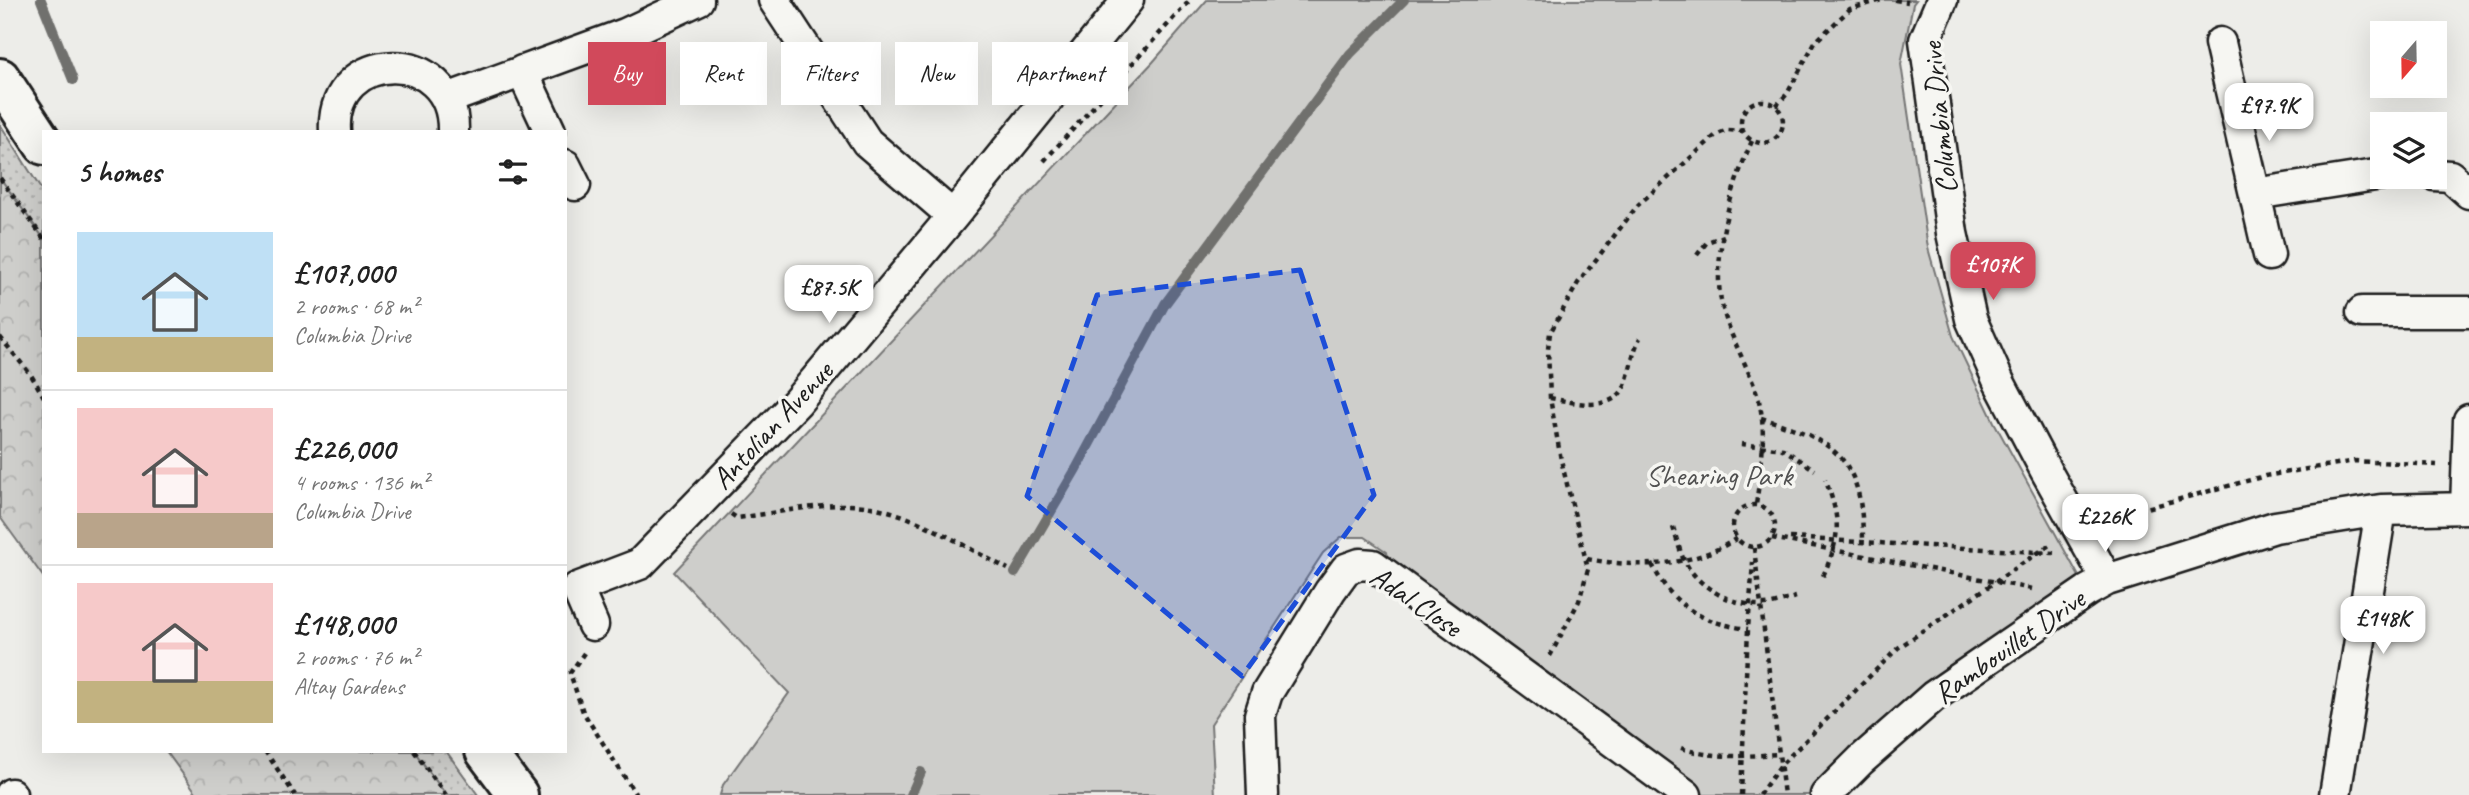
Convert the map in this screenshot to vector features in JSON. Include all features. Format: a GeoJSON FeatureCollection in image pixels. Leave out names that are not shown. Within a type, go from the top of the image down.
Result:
{"type":"FeatureCollection","features":[{"type":"Feature","properties":{"kind":"street"},"geometry":{"type":"LineString","coordinates":[[447,99],[625,34],[698,0]]}},
{"type":"Feature","properties":{"kind":"street"},"geometry":{"type":"LineString","coordinates":[[774,0],[867,142],[953,216]]}},
{"type":"Feature","properties":{"kind":"street","name":"Antolian Avenue"},"geometry":{"type":"LineString","coordinates":[[592,634],[571,578],[640,564],[797,402],[953,216],[1128,0]]}},
{"type":"Feature","properties":{"kind":"street","name":"Columbia Drive"},"geometry":{"type":"LineString","coordinates":[[1942,0],[1925,40],[1952,233],[1971,319],[1999,382],[2107,580]]}},
{"type":"Feature","properties":{"kind":"street"},"geometry":{"type":"LineString","coordinates":[[2220,43],[2269,255]]}},
{"type":"Feature","properties":{"kind":"street"},"geometry":{"type":"LineString","coordinates":[[335,130],[334,120],[339,101],[350,86],[365,74],[383,67],[402,66],[420,72],[436,83],[447,99],[454,118],[453,130]]}},
{"type":"Feature","properties":{"kind":"street"},"geometry":{"type":"LineString","coordinates":[[522,71],[550,130]]}},
{"type":"Feature","properties":{"kind":"street"},"geometry":{"type":"LineString","coordinates":[[0,78],[42,142]]}},
{"type":"Feature","properties":{"kind":"street"},"geometry":{"type":"LineString","coordinates":[[2255,194],[2370,176]]}},
{"type":"Feature","properties":{"kind":"street"},"geometry":{"type":"LineString","coordinates":[[2447,176],[2469,193]]}},
{"type":"Feature","properties":{"kind":"street"},"geometry":{"type":"LineString","coordinates":[[2362,312],[2469,313]]}},
{"type":"Feature","properties":{"kind":"street"},"geometry":{"type":"LineString","coordinates":[[2468,508],[2469,420]]}},
{"type":"Feature","properties":{"kind":"street","name":"Rambouillet Drive"},"geometry":{"type":"LineString","coordinates":[[1826,795],[1934,695],[2107,580],[2275,527],[2381,510],[2468,508]]}},
{"type":"Feature","properties":{"kind":"street"},"geometry":{"type":"LineString","coordinates":[[2335,795],[2381,510]]}},
{"type":"Feature","properties":{"kind":"street","name":"Adal Close"},"geometry":{"type":"LineString","coordinates":[[1263,795],[1260,715],[1267,693],[1330,591],[1346,569],[1360,564],[1373,565],[1686,795]]}},
{"type":"Feature","properties":{"kind":"street"},"geometry":{"type":"LineString","coordinates":[[487,753],[519,795]]}},
{"type":"Feature","properties":{"kind":"path"},"geometry":{"type":"LineString","coordinates":[[1776,106],[1787,94],[1815,42],[1850,9],[1882,0]]}},
{"type":"Feature","properties":{"kind":"path"},"geometry":{"type":"LineString","coordinates":[[1759,101],[1776,106],[1783,122],[1779,136],[1767,143],[1752,141],[1742,131],[1741,117],[1749,106],[1759,101]]}},
{"type":"Feature","properties":{"kind":"path"},"geometry":{"type":"LineString","coordinates":[[1544,667],[1579,601],[1588,569],[1550,398],[1550,333],[1578,283],[1638,205],[1716,135],[1727,130],[1742,131]]}},
{"type":"Feature","properties":{"kind":"path"},"geometry":{"type":"LineString","coordinates":[[1752,141],[1729,205],[1719,282],[1726,320],[1756,390],[1761,418],[1762,445],[1756,505]]}},
{"type":"Feature","properties":{"kind":"path"},"geometry":{"type":"LineString","coordinates":[[0,178],[42,236]]}},
{"type":"Feature","properties":{"kind":"path"},"geometry":{"type":"LineString","coordinates":[[1697,254],[1707,242],[1724,236]]}},
{"type":"Feature","properties":{"kind":"path"},"geometry":{"type":"LineString","coordinates":[[0,337],[31,375],[42,394]]}},
{"type":"Feature","properties":{"kind":"path"},"geometry":{"type":"LineString","coordinates":[[1550,398],[1591,404],[1614,399],[1624,388],[1632,352],[1640,338]]}},
{"type":"Feature","properties":{"kind":"path"},"geometry":{"type":"LineString","coordinates":[[1761,418],[1800,429],[1826,443],[1845,463],[1856,486],[1863,512],[1863,542]]}},
{"type":"Feature","properties":{"kind":"path"},"geometry":{"type":"LineString","coordinates":[[1741,444],[1783,449],[1815,470]]}},
{"type":"Feature","properties":{"kind":"path"},"geometry":{"type":"LineString","coordinates":[[1823,576],[1834,550],[1837,513],[1825,479]]}},
{"type":"Feature","properties":{"kind":"path"},"geometry":{"type":"LineString","coordinates":[[729,512],[737,518],[843,505],[870,506],[903,515],[1008,569]]}},
{"type":"Feature","properties":{"kind":"path"},"geometry":{"type":"LineString","coordinates":[[1756,505],[1763,507],[1773,517],[1774,531],[1768,543],[1755,548],[1741,544],[1732,526],[1742,508],[1756,505]]}},
{"type":"Feature","properties":{"kind":"path"},"geometry":{"type":"LineString","coordinates":[[1673,527],[1684,560],[1704,585],[1724,597],[1761,606],[1796,597]]}},
{"type":"Feature","properties":{"kind":"path"},"geometry":{"type":"LineString","coordinates":[[1587,559],[1619,564],[1684,560],[1718,551],[1737,538]]}},
{"type":"Feature","properties":{"kind":"path"},"geometry":{"type":"LineString","coordinates":[[1772,538],[2058,553]]}},
{"type":"Feature","properties":{"kind":"path"},"geometry":{"type":"LineString","coordinates":[[1772,538],[2078,598]]}},
{"type":"Feature","properties":{"kind":"path"},"geometry":{"type":"LineString","coordinates":[[1741,795],[1748,629],[1755,548]]}},
{"type":"Feature","properties":{"kind":"path"},"geometry":{"type":"LineString","coordinates":[[1755,548],[1784,795]]}},
{"type":"Feature","properties":{"kind":"path"},"geometry":{"type":"LineString","coordinates":[[1652,564],[1663,586],[1681,604],[1707,619],[1748,629]]}},
{"type":"Feature","properties":{"kind":"path"},"geometry":{"type":"LineString","coordinates":[[592,634],[570,673],[583,712],[636,795]]}},
{"type":"Feature","properties":{"kind":"path"},"geometry":{"type":"LineString","coordinates":[[1675,746],[1697,754],[1779,754]]}},
{"type":"Feature","properties":{"kind":"path"},"geometry":{"type":"LineString","coordinates":[[266,753],[295,795]]}},
{"type":"Feature","properties":{"kind":"path"},"geometry":{"type":"LineString","coordinates":[[415,753],[446,795]]}},
{"type":"Feature","properties":{"kind":"highlighted area"},"geometry":{"type":"Polygon","coordinates":[[[1300,270],[1374,495],[1242,676],[1027,496],[1097,295],[1300,270]]]}},
{"type":"Feature","properties":{"kind":"green space","name":"Shearing Park"},"geometry":{"type":"Polygon","coordinates":[[[1207,0],[1916,0],[1901,64],[1928,248],[1953,336],[1994,422],[2087,591],[1826,795],[1689,795],[1389,567],[1387,552],[1365,537],[1341,537],[1323,553],[1211,724],[1215,795],[720,795],[723,785],[789,693],[674,572],[1113,105],[1128,105],[1128,89],[1207,0]]]}},
{"type":"Feature","properties":{"kind":"green space"},"geometry":{"type":"Polygon","coordinates":[[[0,124],[42,191],[42,236],[0,178],[0,124]]]}},
{"type":"Feature","properties":{"kind":"green space"},"geometry":{"type":"Polygon","coordinates":[[[0,178],[42,236],[42,575],[0,517],[0,178]]]}},
{"type":"Feature","properties":{"kind":"green space"},"geometry":{"type":"Polygon","coordinates":[[[167,753],[415,753],[446,795],[198,795],[167,753]]]}},
{"type":"Feature","properties":{"kind":"green space"},"geometry":{"type":"Polygon","coordinates":[[[415,753],[447,753],[478,795],[446,795],[415,753]]]}},
{"type":"Feature","properties":{"kind":"waterway"},"geometry":{"type":"LineString","coordinates":[[41,0],[73,80]]}},
{"type":"Feature","properties":{"kind":"waterway"},"geometry":{"type":"LineString","coordinates":[[1015,573],[1076,469],[1165,304],[1350,54],[1404,0]]}},
{"type":"Feature","properties":{"kind":"waterway"},"geometry":{"type":"LineString","coordinates":[[911,795],[921,772]]}}]}
